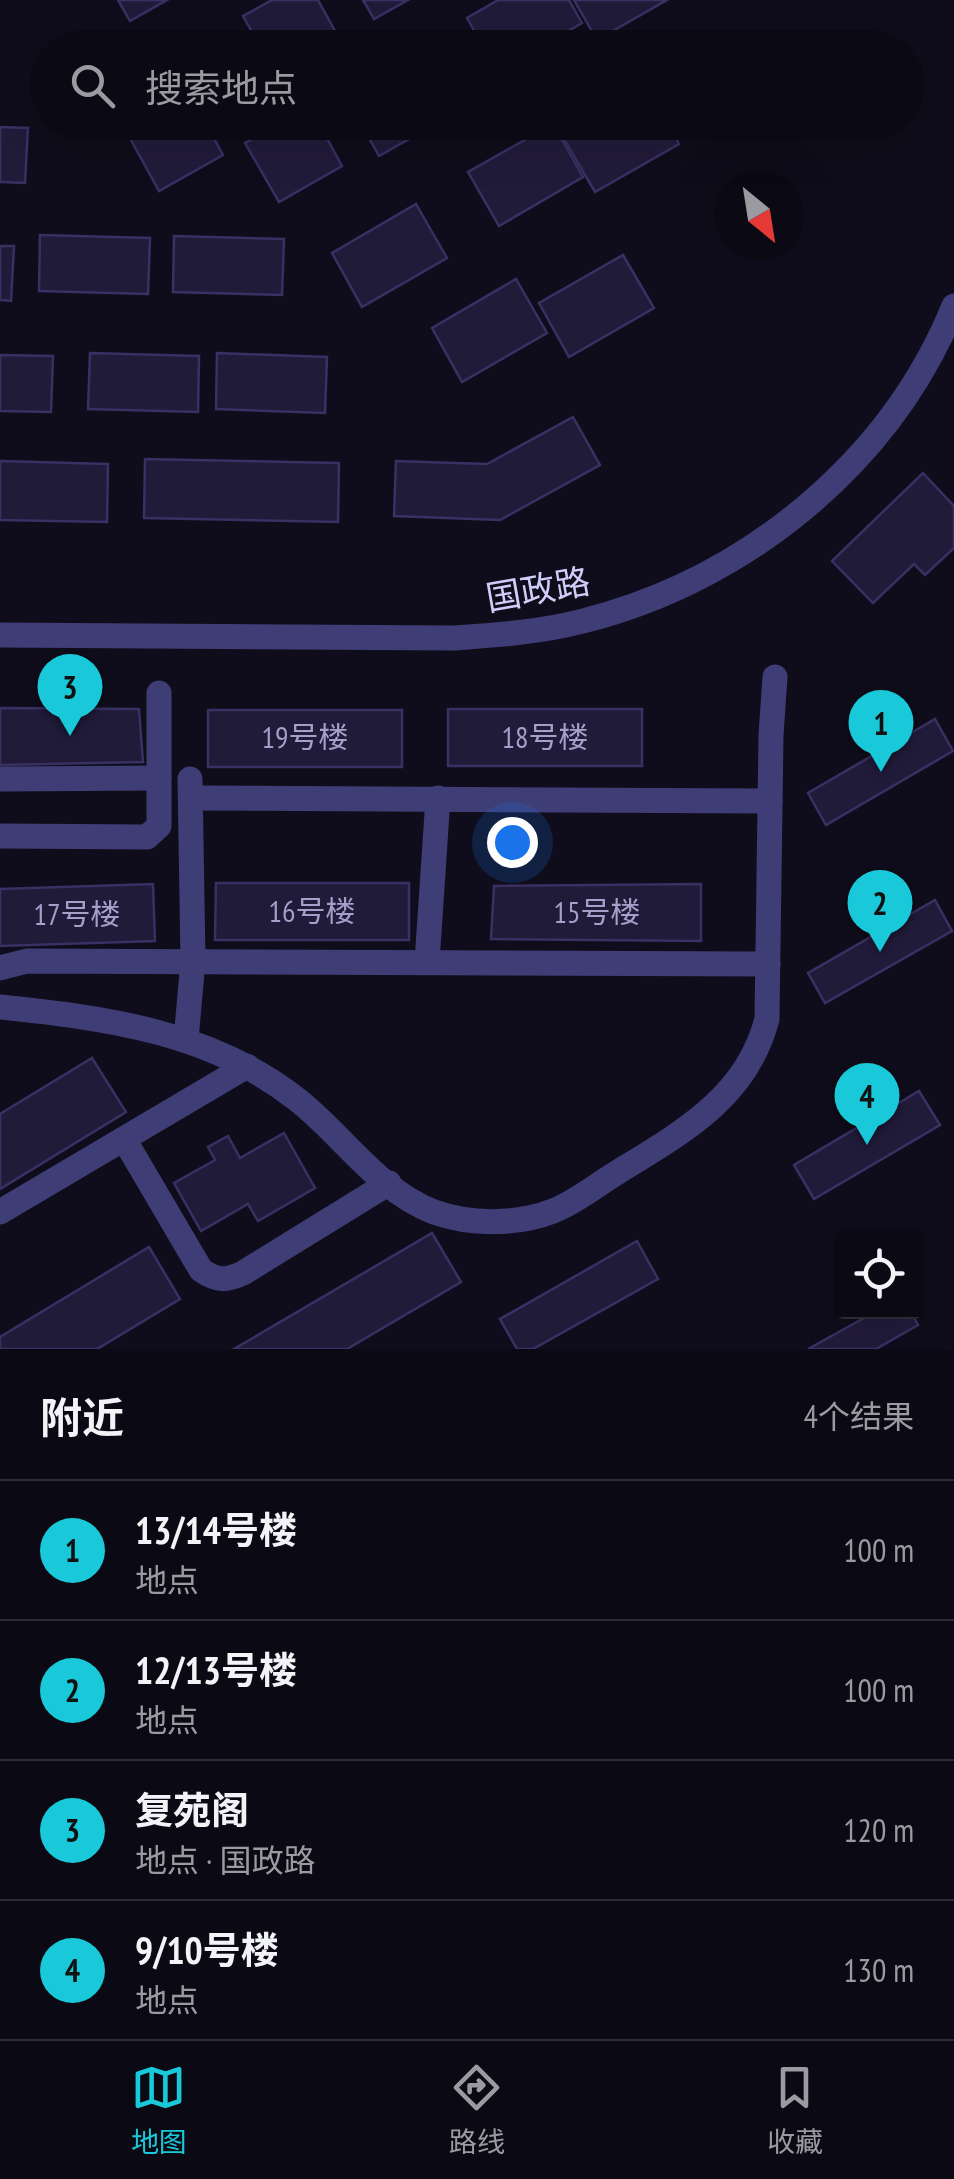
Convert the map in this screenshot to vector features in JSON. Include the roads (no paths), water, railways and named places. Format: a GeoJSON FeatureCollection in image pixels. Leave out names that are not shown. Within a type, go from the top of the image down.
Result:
{"type":"FeatureCollection","features":[{"type":"Feature","properties":{"kind":"street","name":"国政路"},"geometry":{"type":"LineString","coordinates":[[0,635],[454,638],[517,634],[640,605],[748,551],[798,515],[844,472],[886,423],[920,374],[954,306]]}},
{"type":"Feature","properties":{"kind":"street"},"geometry":{"type":"LineString","coordinates":[[0,1007],[137,1025],[248,1066],[301,1102],[349,1150],[405,1196],[433,1212],[466,1220],[510,1221],[554,1211],[667,1142],[717,1104],[744,1074],[760,1044],[766,1019],[775,677]]}},
{"type":"Feature","properties":{"kind":"street"},"geometry":{"type":"LineString","coordinates":[[0,836],[147,837],[159,826],[158,693]]}},
{"type":"Feature","properties":{"kind":"street"},"geometry":{"type":"LineString","coordinates":[[0,779],[159,778]]}},
{"type":"Feature","properties":{"kind":"street"},"geometry":{"type":"LineString","coordinates":[[186,1040],[193,961],[191,789],[438,798],[770,801]]}},
{"type":"Feature","properties":{"kind":"street"},"geometry":{"type":"LineString","coordinates":[[427,962],[438,798]]}},
{"type":"Feature","properties":{"kind":"street"},"geometry":{"type":"LineString","coordinates":[[0,968],[27,961],[768,964]]}},
{"type":"Feature","properties":{"kind":"street"},"geometry":{"type":"LineString","coordinates":[[0,1212],[248,1066]]}},
{"type":"Feature","properties":{"kind":"street"},"geometry":{"type":"LineString","coordinates":[[124,1139],[202,1270],[214,1280],[230,1280],[243,1273],[389,1183]]}},
{"type":"Feature","properties":{"kind":"place","name":"复苑阁"},"geometry":{"type":"Point","coordinates":[70,736]}},
{"type":"Feature","properties":{"kind":"place","name":"13/14号楼"},"geometry":{"type":"Point","coordinates":[881,772]}},
{"type":"Feature","properties":{"kind":"place","name":"12/13号楼"},"geometry":{"type":"Point","coordinates":[880,952]}},
{"type":"Feature","properties":{"kind":"place","name":"9/10号楼"},"geometry":{"type":"Point","coordinates":[867,1145]}}]}
